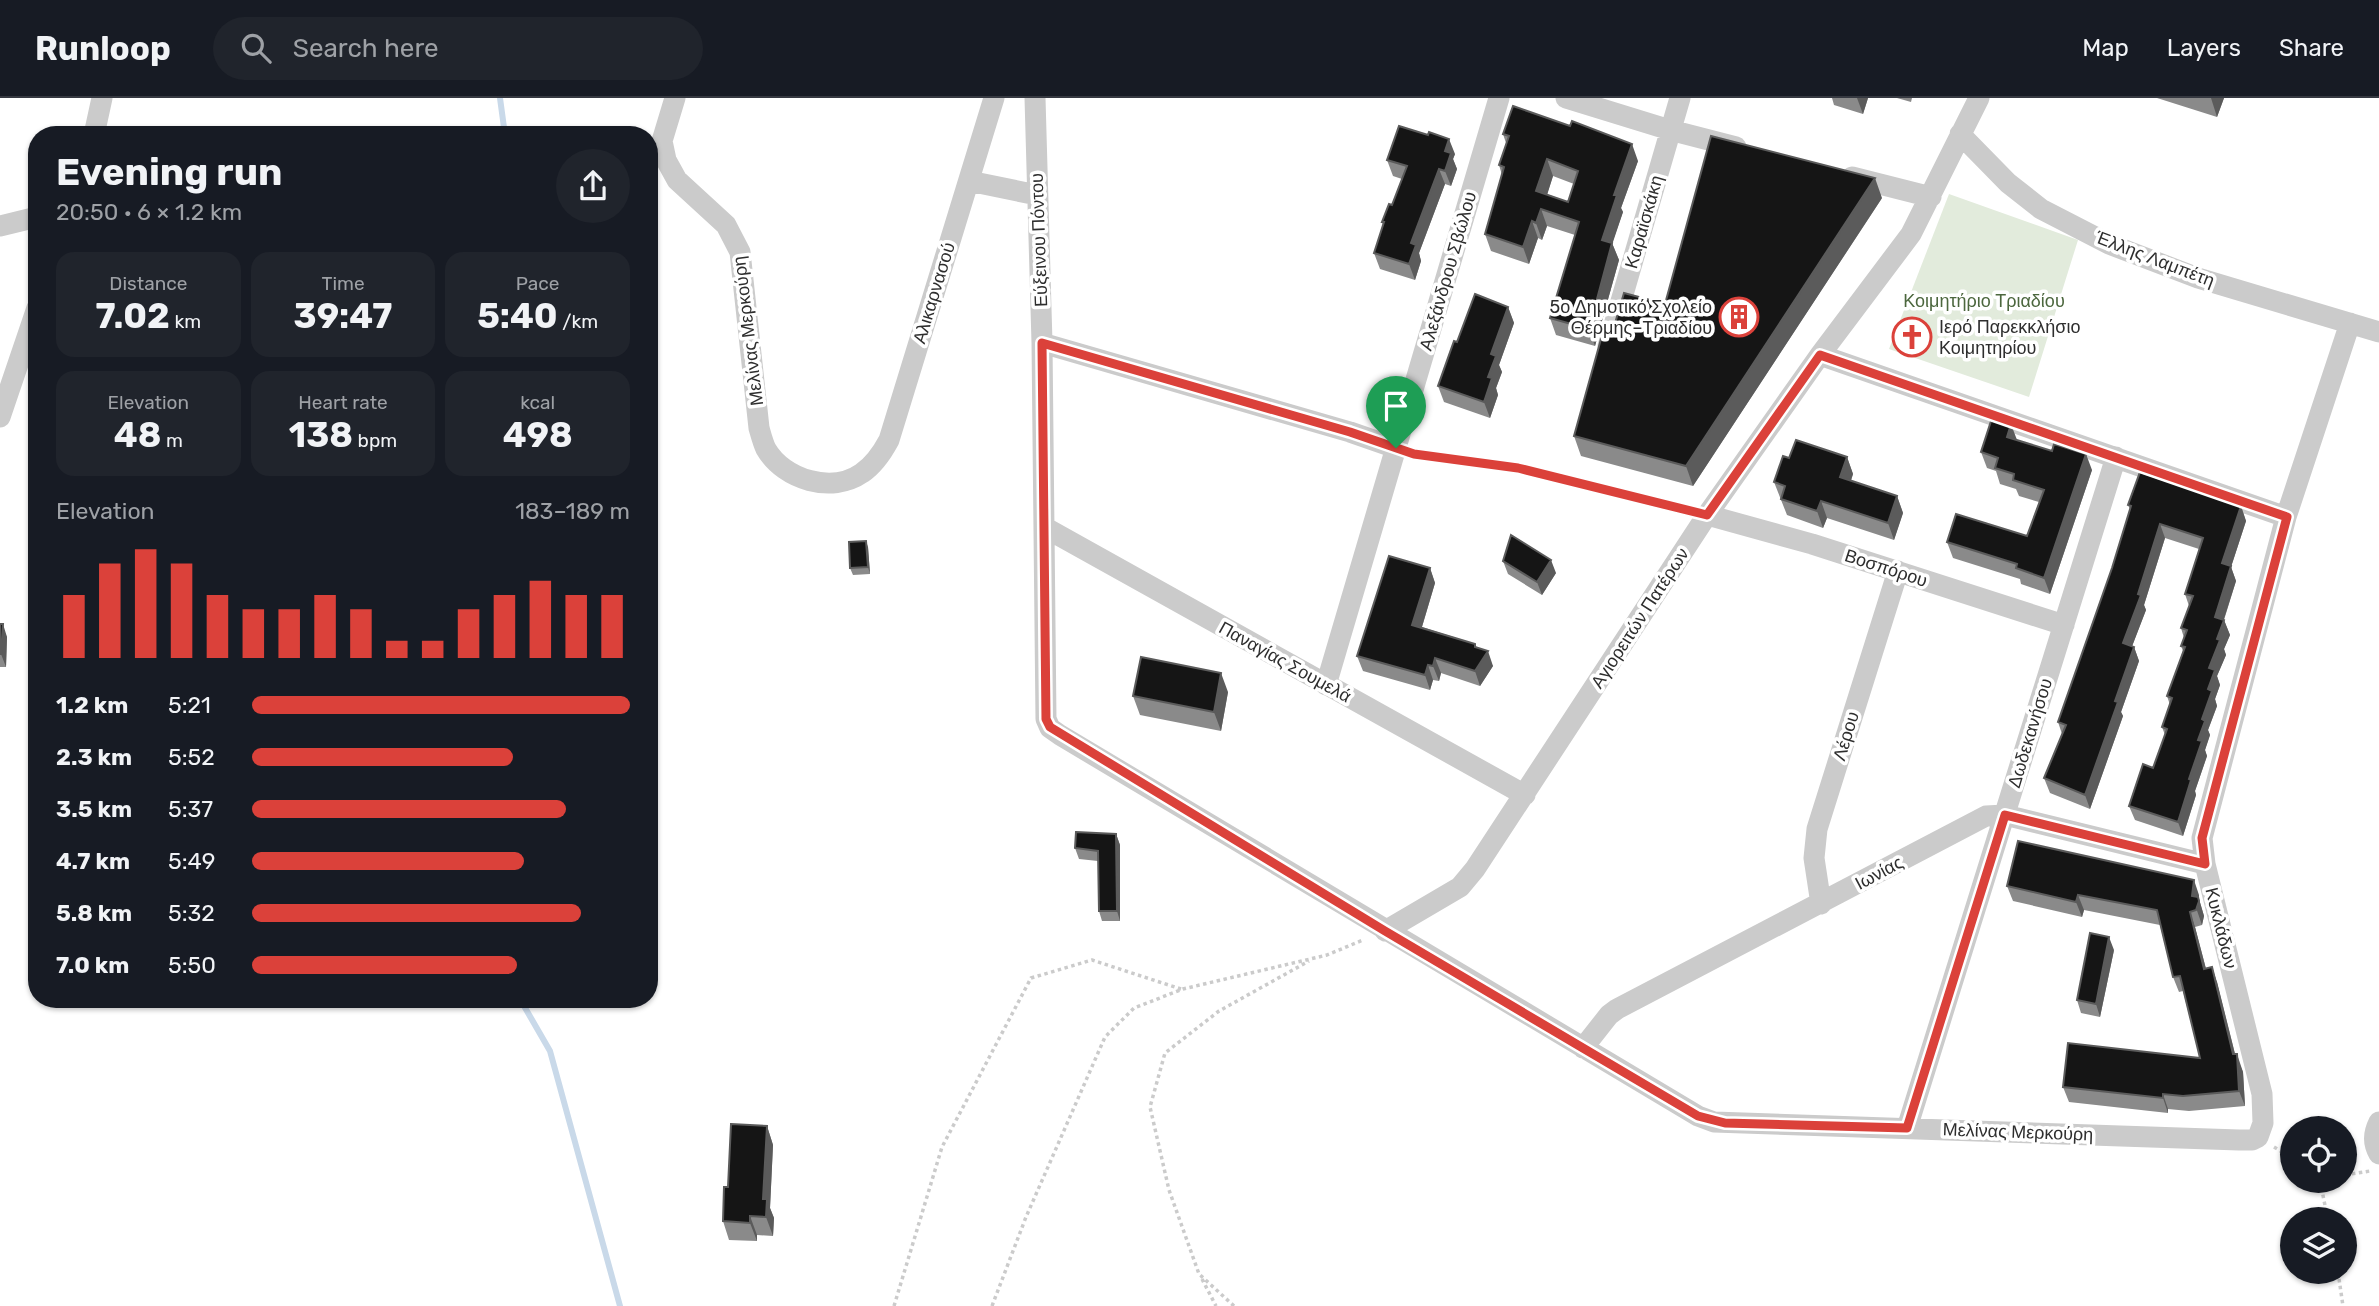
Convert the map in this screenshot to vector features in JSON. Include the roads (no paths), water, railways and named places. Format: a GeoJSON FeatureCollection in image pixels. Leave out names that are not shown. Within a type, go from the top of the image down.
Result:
{"type":"FeatureCollection","features":[{"type":"Feature","properties":{"kind":"street"},"geometry":{"type":"LineString","coordinates":[[96,126],[102,98]]}},
{"type":"Feature","properties":{"kind":"street","name":"Μελίνας Μερκούρη"},"geometry":{"type":"LineString","coordinates":[[675,98],[662,141],[666,160],[677,180],[726,225],[740,252],[760,428],[765,447],[784,468],[808,480],[832,483],[855,477]]}},
{"type":"Feature","properties":{"kind":"street","name":"Αλικαρνασού"},"geometry":{"type":"LineString","coordinates":[[855,477],[881,454],[889,440],[994,98]]}},
{"type":"Feature","properties":{"kind":"street","name":"Εύξεινου Πόντου"},"geometry":{"type":"LineString","coordinates":[[1035,98],[1042,343],[1046,719]]}},
{"type":"Feature","properties":{"kind":"street","name":"Αλεξάνδρου Σβώλου"},"geometry":{"type":"LineString","coordinates":[[1326,685],[1499,98]]}},
{"type":"Feature","properties":{"kind":"street"},"geometry":{"type":"LineString","coordinates":[[1566,98],[1670,130],[1761,153]]}},
{"type":"Feature","properties":{"kind":"street","name":"Καραϊσκάκη"},"geometry":{"type":"LineString","coordinates":[[1608,346],[1679,98]]}},
{"type":"Feature","properties":{"kind":"street","name":"Αγιορειτών Πατέρων"},"geometry":{"type":"LineString","coordinates":[[1385,931],[1460,887],[1475,869],[1707,515],[1820,355],[1898,251],[1931,197],[1979,98]]}},
{"type":"Feature","properties":{"kind":"street","name":"Έλλης Λαμπέτη"},"geometry":{"type":"LineString","coordinates":[[1961,134],[2008,183],[2041,209],[2109,244],[2198,278],[2379,332]]}},
{"type":"Feature","properties":{"kind":"street"},"geometry":{"type":"LineString","coordinates":[[1827,170],[1931,197]]}},
{"type":"Feature","properties":{"kind":"street"},"geometry":{"type":"LineString","coordinates":[[969,181],[1037,195]]}},
{"type":"Feature","properties":{"kind":"street"},"geometry":{"type":"LineString","coordinates":[[0,226],[28,219]]}},
{"type":"Feature","properties":{"kind":"street","name":"Κυκλάδων"},"geometry":{"type":"LineString","coordinates":[[2261,1131],[2264,1114],[2260,1084],[2205,864],[2202,838],[2287,517],[2350,323]]}},
{"type":"Feature","properties":{"kind":"street"},"geometry":{"type":"LineString","coordinates":[[0,416],[28,334]]}},
{"type":"Feature","properties":{"kind":"street"},"geometry":{"type":"LineString","coordinates":[[1042,343],[1350,432],[1396,448]]}},
{"type":"Feature","properties":{"kind":"street"},"geometry":{"type":"LineString","coordinates":[[1820,355],[2287,517]]}},
{"type":"Feature","properties":{"kind":"street","name":"Δωδεκανήσου"},"geometry":{"type":"LineString","coordinates":[[1907,1128],[2116,457]]}},
{"type":"Feature","properties":{"kind":"street","name":"Βοσπόρου"},"geometry":{"type":"LineString","coordinates":[[1707,515],[1789,537],[2064,625]]}},
{"type":"Feature","properties":{"kind":"street","name":"Παναγίας Σουμελά"},"geometry":{"type":"LineString","coordinates":[[1044,527],[1525,795]]}},
{"type":"Feature","properties":{"kind":"street","name":"Λέρου"},"geometry":{"type":"LineString","coordinates":[[1821,904],[1814,858],[1817,829],[1898,571]]}},
{"type":"Feature","properties":{"kind":"street","name":"Μελίνας Μερκούρη"},"geometry":{"type":"LineString","coordinates":[[1046,719],[1050,727],[1060,735],[1385,931],[1698,1116],[1714,1122],[2239,1140],[2252,1140],[2261,1131]]}},
{"type":"Feature","properties":{"kind":"street","name":"Ιωνίας"},"geometry":{"type":"LineString","coordinates":[[1583,1048],[1609,1015],[1618,1009],[1979,819],[2005,815],[2205,864]]}},
{"type":"Feature","properties":{"kind":"street"},"geometry":{"type":"LineString","coordinates":[[2379,1122],[2374,1146],[2379,1154]]}},
{"type":"Feature","properties":{"kind":"waterway"},"geometry":{"type":"LineString","coordinates":[[500,98],[504,126]]}},
{"type":"Feature","properties":{"kind":"waterway"},"geometry":{"type":"LineString","coordinates":[[525,1008],[550,1051],[620,1306]]}},
{"type":"Feature","properties":{"kind":"place","name":"5ο Δημοτικό Σχολείο Θέρμης–Τριαδίου"},"geometry":{"type":"Point","coordinates":[1739,317]}},
{"type":"Feature","properties":{"kind":"place","name":"Ιερό Παρεκκλήσιο Κοιμητηρίου"},"geometry":{"type":"Point","coordinates":[1912,337]}},
{"type":"Feature","properties":{"kind":"park label","name":"Κοιμητήριο Τριαδίου"},"geometry":{"type":"Point","coordinates":[1984,301]}}]}
